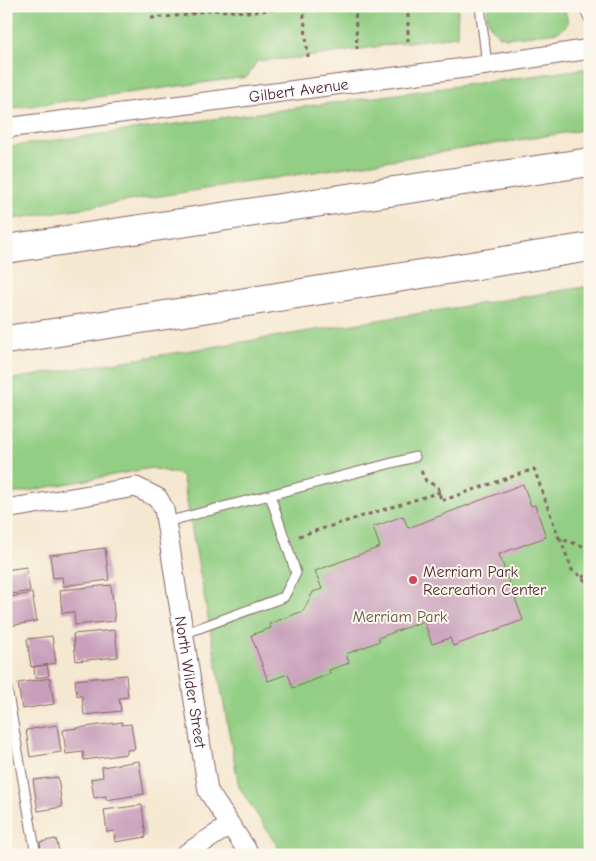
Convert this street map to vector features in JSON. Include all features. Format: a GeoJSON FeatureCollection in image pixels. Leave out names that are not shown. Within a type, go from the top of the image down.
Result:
{"type":"FeatureCollection","features":[{"type":"Feature","properties":{"kind":"highway"},"geometry":{"type":"LineString","coordinates":[[6,249],[590,162]]}},
{"type":"Feature","properties":{"kind":"highway"},"geometry":{"type":"LineString","coordinates":[[6,340],[590,247]]}},
{"type":"Feature","properties":{"kind":"street","name":"Gilbert Avenue"},"geometry":{"type":"LineString","coordinates":[[6,128],[590,49]]}},
{"type":"Feature","properties":{"kind":"street","name":"North Wilder Street"},"geometry":{"type":"LineString","coordinates":[[6,509],[136,487],[158,498],[164,510],[208,791],[250,855]]}},
{"type":"Feature","properties":{"kind":"street"},"geometry":{"type":"LineString","coordinates":[[184,855],[230,825]]}},
{"type":"Feature","properties":{"kind":"lane"},"geometry":{"type":"LineString","coordinates":[[480,6],[487,64]]}},
{"type":"Feature","properties":{"kind":"lane"},"geometry":{"type":"LineString","coordinates":[[583,6],[590,20]]}},
{"type":"Feature","properties":{"kind":"lane"},"geometry":{"type":"LineString","coordinates":[[166,522],[415,457]]}},
{"type":"Feature","properties":{"kind":"lane"},"geometry":{"type":"LineString","coordinates":[[183,634],[284,597],[296,573],[270,495]]}},
{"type":"Feature","properties":{"kind":"lane"},"geometry":{"type":"LineString","coordinates":[[6,683],[36,855]]}},
{"type":"Feature","properties":{"kind":"path"},"geometry":{"type":"LineString","coordinates":[[150,18],[188,15],[207,10],[253,12],[303,6],[308,57]]}},
{"type":"Feature","properties":{"kind":"path"},"geometry":{"type":"LineString","coordinates":[[355,6],[357,49]]}},
{"type":"Feature","properties":{"kind":"path"},"geometry":{"type":"LineString","coordinates":[[408,6],[408,42]]}},
{"type":"Feature","properties":{"kind":"path"},"geometry":{"type":"LineString","coordinates":[[415,457],[426,481],[438,487],[441,500],[534,469],[572,570],[582,577],[590,587]]}},
{"type":"Feature","properties":{"kind":"path"},"geometry":{"type":"LineString","coordinates":[[293,538],[440,492]]}},
{"type":"Feature","properties":{"kind":"path"},"geometry":{"type":"LineString","coordinates":[[559,538],[590,548]]}},
{"type":"Feature","properties":{"kind":"path"},"geometry":{"type":"LineString","coordinates":[[582,577],[590,574]]}},
{"type":"Feature","properties":{"kind":"green space"},"geometry":{"type":"Polygon","coordinates":[[[6,6],[458,6],[457,36],[308,57],[257,61],[247,77],[6,109],[6,6]]]}},
{"type":"Feature","properties":{"kind":"green space"},"geometry":{"type":"Polygon","coordinates":[[[488,6],[564,6],[568,23],[558,32],[506,38],[498,35],[491,27],[487,17],[488,6]]]}},
{"type":"Feature","properties":{"kind":"green space"},"geometry":{"type":"Polygon","coordinates":[[[590,68],[590,129],[6,220],[6,147],[590,68]]]}},
{"type":"Feature","properties":{"kind":"green space","name":"Merriam Park"},"geometry":{"type":"Polygon","coordinates":[[[590,286],[590,855],[283,855],[239,787],[182,475],[151,468],[6,495],[6,380],[590,286]]]}},
{"type":"Feature","properties":{"kind":"building","name":"Merriam Park Recreation Center"},"geometry":{"type":"Polygon","coordinates":[[[523,484],[531,506],[535,505],[546,537],[499,554],[523,620],[453,646],[450,638],[432,644],[424,621],[378,638],[380,641],[346,654],[349,663],[329,670],[330,674],[293,688],[288,674],[268,681],[251,635],[271,628],[269,624],[303,611],[313,592],[322,589],[315,571],[380,547],[373,527],[403,516],[408,528],[523,484]]]}},
{"type":"Feature","properties":{"kind":"building"},"geometry":{"type":"Polygon","coordinates":[[[105,548],[109,580],[63,586],[62,577],[53,578],[50,555],[105,548]]]}},
{"type":"Feature","properties":{"kind":"building"},"geometry":{"type":"Polygon","coordinates":[[[26,567],[30,591],[7,595],[6,570],[26,567]]]}},
{"type":"Feature","properties":{"kind":"building"},"geometry":{"type":"Polygon","coordinates":[[[111,585],[115,621],[75,625],[74,612],[62,613],[60,590],[111,585]]]}},
{"type":"Feature","properties":{"kind":"building"},"geometry":{"type":"Polygon","coordinates":[[[32,593],[37,621],[10,626],[6,598],[32,593]]]}},
{"type":"Feature","properties":{"kind":"building"},"geometry":{"type":"Polygon","coordinates":[[[115,630],[118,657],[76,661],[73,634],[115,630]]]}},
{"type":"Feature","properties":{"kind":"building"},"geometry":{"type":"Polygon","coordinates":[[[52,636],[56,663],[31,667],[27,639],[52,636]]]}},
{"type":"Feature","properties":{"kind":"building"},"geometry":{"type":"Polygon","coordinates":[[[47,665],[49,676],[35,678],[34,667],[47,665]]]}},
{"type":"Feature","properties":{"kind":"building"},"geometry":{"type":"Polygon","coordinates":[[[126,675],[128,697],[119,698],[121,711],[84,715],[82,696],[77,696],[75,680],[126,675]]]}},
{"type":"Feature","properties":{"kind":"building"},"geometry":{"type":"Polygon","coordinates":[[[50,678],[54,704],[22,709],[18,683],[50,678]]]}},
{"type":"Feature","properties":{"kind":"building"},"geometry":{"type":"Polygon","coordinates":[[[122,722],[122,725],[131,724],[135,749],[127,750],[127,754],[84,760],[83,752],[66,754],[63,730],[122,722]]]}},
{"type":"Feature","properties":{"kind":"building"},"geometry":{"type":"Polygon","coordinates":[[[57,725],[61,752],[30,757],[26,730],[57,725]]]}},
{"type":"Feature","properties":{"kind":"building"},"geometry":{"type":"Polygon","coordinates":[[[139,761],[144,794],[106,800],[106,796],[94,798],[91,779],[103,777],[102,767],[139,761]]]}},
{"type":"Feature","properties":{"kind":"building"},"geometry":{"type":"Polygon","coordinates":[[[58,777],[62,807],[38,811],[33,780],[58,777]]]}},
{"type":"Feature","properties":{"kind":"building"},"geometry":{"type":"Polygon","coordinates":[[[142,805],[146,837],[115,842],[114,831],[107,832],[104,810],[142,805]]]}},
{"type":"Feature","properties":{"kind":"building"},"geometry":{"type":"Polygon","coordinates":[[[56,839],[60,855],[42,855],[40,842],[56,839]]]}},
{"type":"Feature","properties":{"kind":"place","name":"Merriam Park Recreation Center"},"geometry":{"type":"Point","coordinates":[413,580]}}]}
